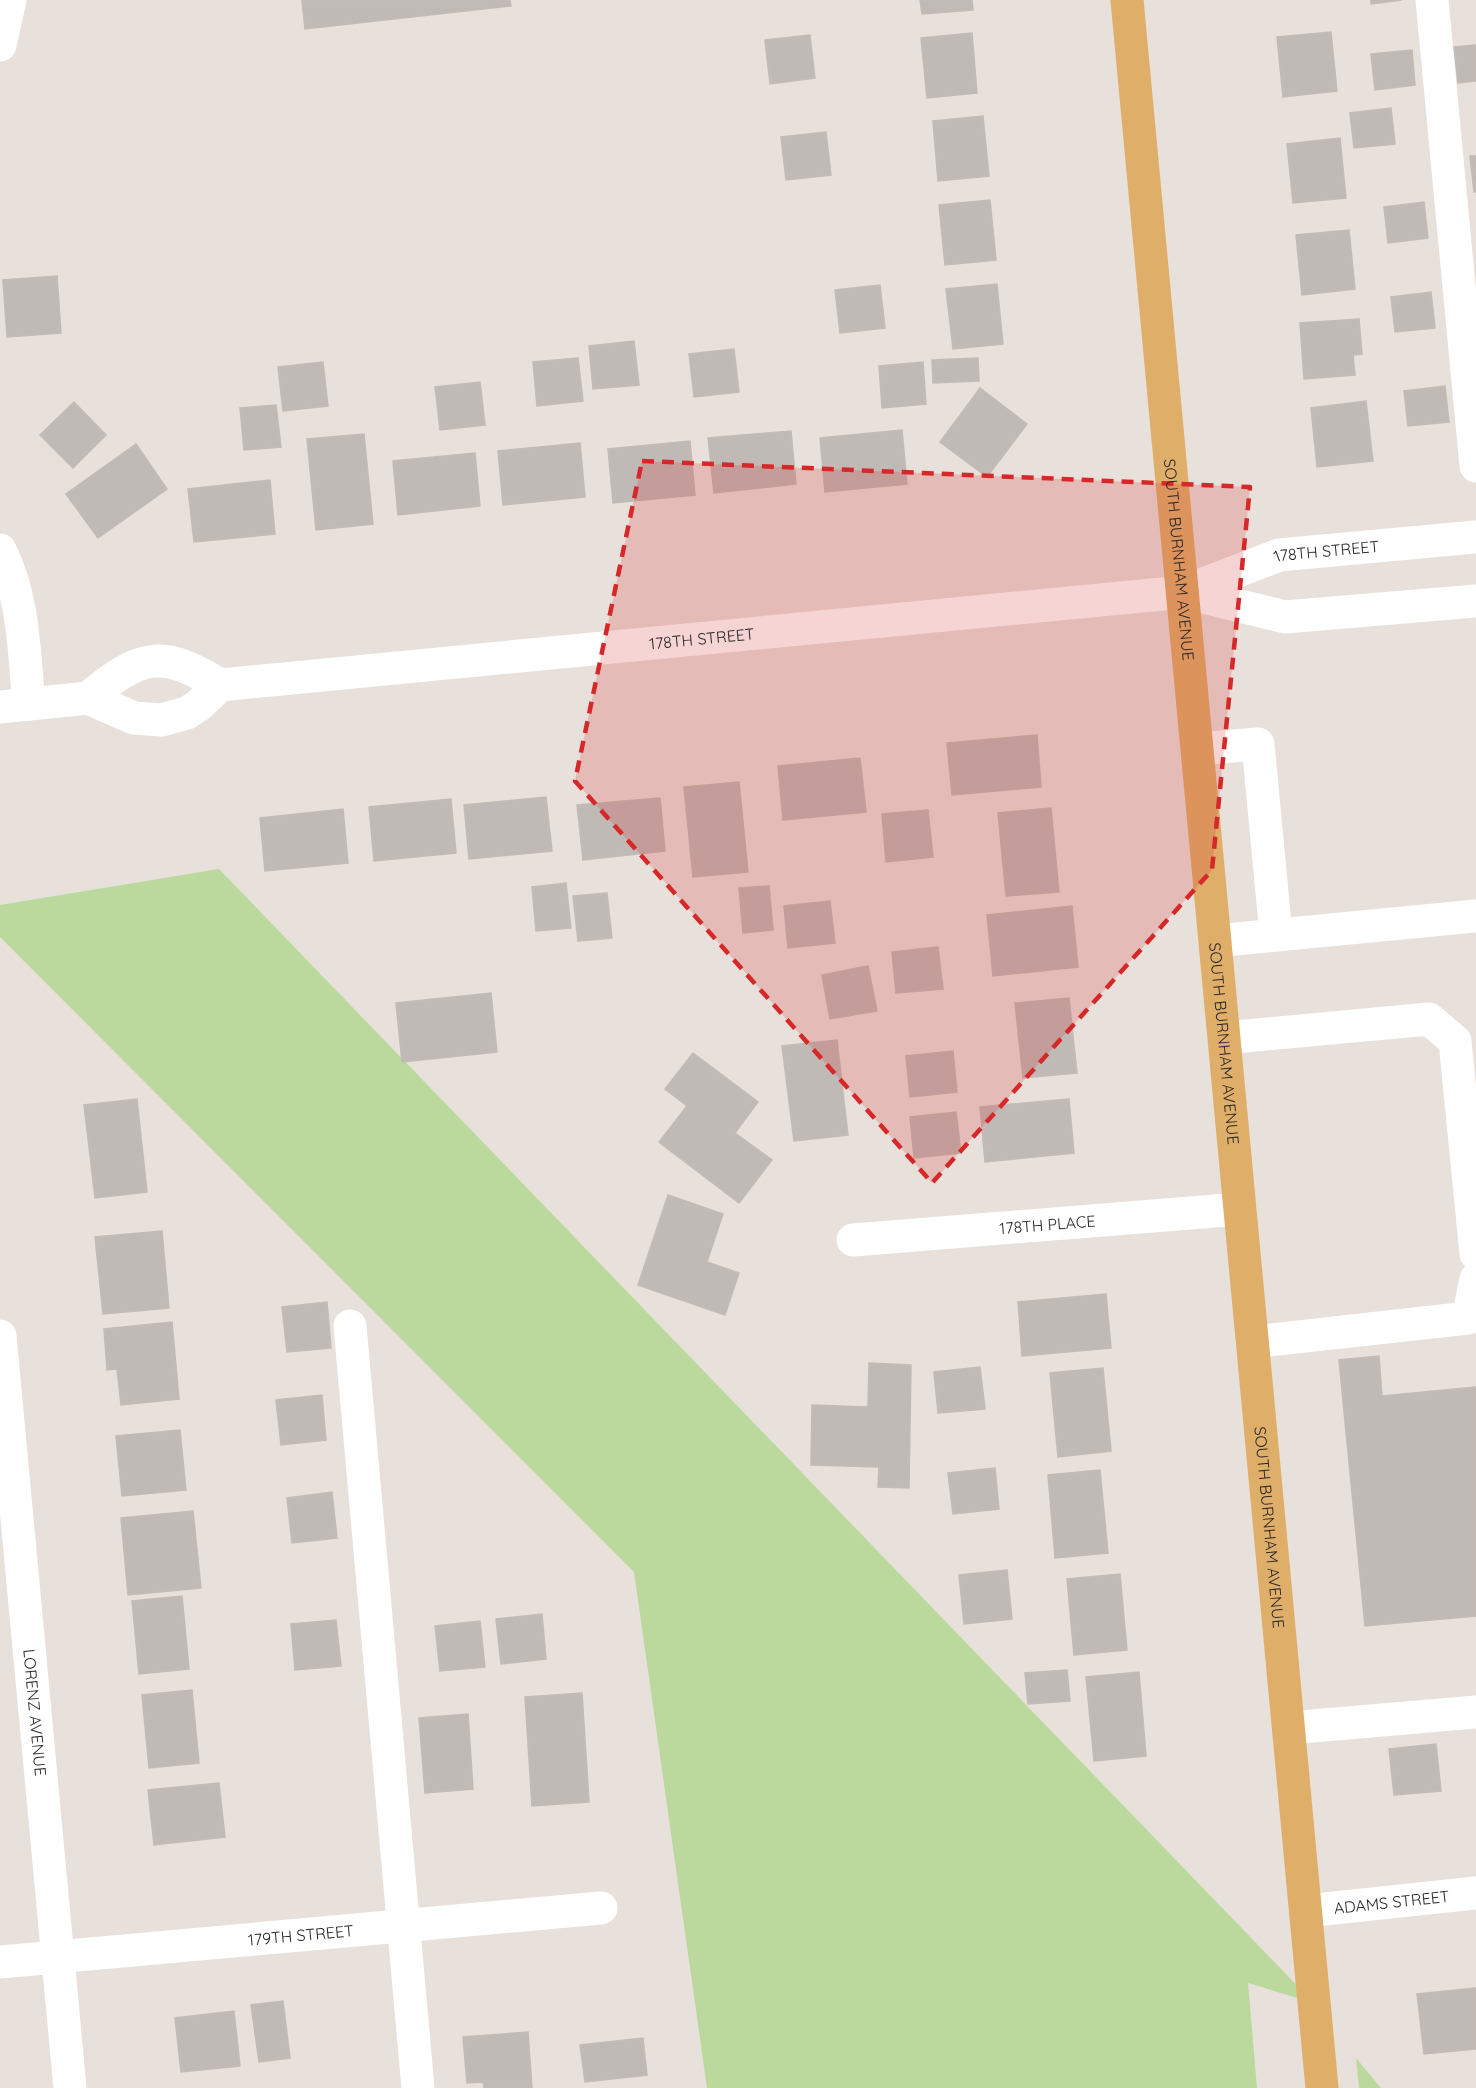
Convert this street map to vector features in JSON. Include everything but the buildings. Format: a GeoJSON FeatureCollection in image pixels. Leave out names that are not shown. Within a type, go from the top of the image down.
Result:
{"type":"FeatureCollection","features":[{"type":"Feature","properties":{"kind":"main road","name":"SOUTH BURNHAM AVENUE"},"geometry":{"type":"LineString","coordinates":[[1127,0],[1322,2088]]}},
{"type":"Feature","properties":{"kind":"street"},"geometry":{"type":"LineString","coordinates":[[0,45],[10,0]]}},
{"type":"Feature","properties":{"kind":"street"},"geometry":{"type":"LineString","coordinates":[[1432,0],[1465,224],[1476,466]]}},
{"type":"Feature","properties":{"kind":"street","name":"178TH STREET"},"geometry":{"type":"LineString","coordinates":[[220,685],[1183,592],[1279,555],[1476,537]]}},
{"type":"Feature","properties":{"kind":"street"},"geometry":{"type":"LineString","coordinates":[[0,550],[17,593],[15,705],[88,698],[134,718],[161,720],[187,713],[220,685],[187,666],[168,660],[153,661],[124,671],[88,698]]}},
{"type":"Feature","properties":{"kind":"street","name":"178TH STREET"},"geometry":{"type":"LineString","coordinates":[[1183,592],[1285,617],[1476,601]]}},
{"type":"Feature","properties":{"kind":"street"},"geometry":{"type":"LineString","coordinates":[[1197,749],[1258,744],[1276,935]]}},
{"type":"Feature","properties":{"kind":"street"},"geometry":{"type":"LineString","coordinates":[[1215,941],[1476,916]]}},
{"type":"Feature","properties":{"kind":"street"},"geometry":{"type":"LineString","coordinates":[[1224,1038],[1430,1019],[1455,1041],[1476,1254]]}},
{"type":"Feature","properties":{"kind":"street","name":"178TH PLACE"},"geometry":{"type":"LineString","coordinates":[[853,1240],[1240,1209]]}},
{"type":"Feature","properties":{"kind":"street"},"geometry":{"type":"LineString","coordinates":[[1252,1342],[1468,1318],[1476,1279]]}},
{"type":"Feature","properties":{"kind":"street"},"geometry":{"type":"LineString","coordinates":[[350,1326],[418,2088]]}},
{"type":"Feature","properties":{"kind":"street","name":"LORENZ AVENUE"},"geometry":{"type":"LineString","coordinates":[[0,1336],[70,2088]]}},
{"type":"Feature","properties":{"kind":"street"},"geometry":{"type":"LineString","coordinates":[[1288,1728],[1476,1712]]}},
{"type":"Feature","properties":{"kind":"street","name":"ADAMS STREET"},"geometry":{"type":"LineString","coordinates":[[1306,1911],[1476,1893]]}},
{"type":"Feature","properties":{"kind":"street","name":"179TH STREET"},"geometry":{"type":"LineString","coordinates":[[0,1962],[601,1908]]}},
{"type":"Feature","properties":{"kind":"highlighted area"},"geometry":{"type":"Polygon","coordinates":[[[642,461],[1250,487],[1212,870],[932,1183],[575,781],[642,461]]]}},
{"type":"Feature","properties":{"kind":"green space"},"geometry":{"type":"Polygon","coordinates":[[[219,869],[1314,2003],[1248,1983],[1257,2088],[707,2088],[634,1572],[0,937],[0,905],[219,869]]]}},
{"type":"Feature","properties":{"kind":"green space"},"geometry":{"type":"Polygon","coordinates":[[[1356,2058],[1381,2088],[1359,2088],[1356,2058]]]}}]}
